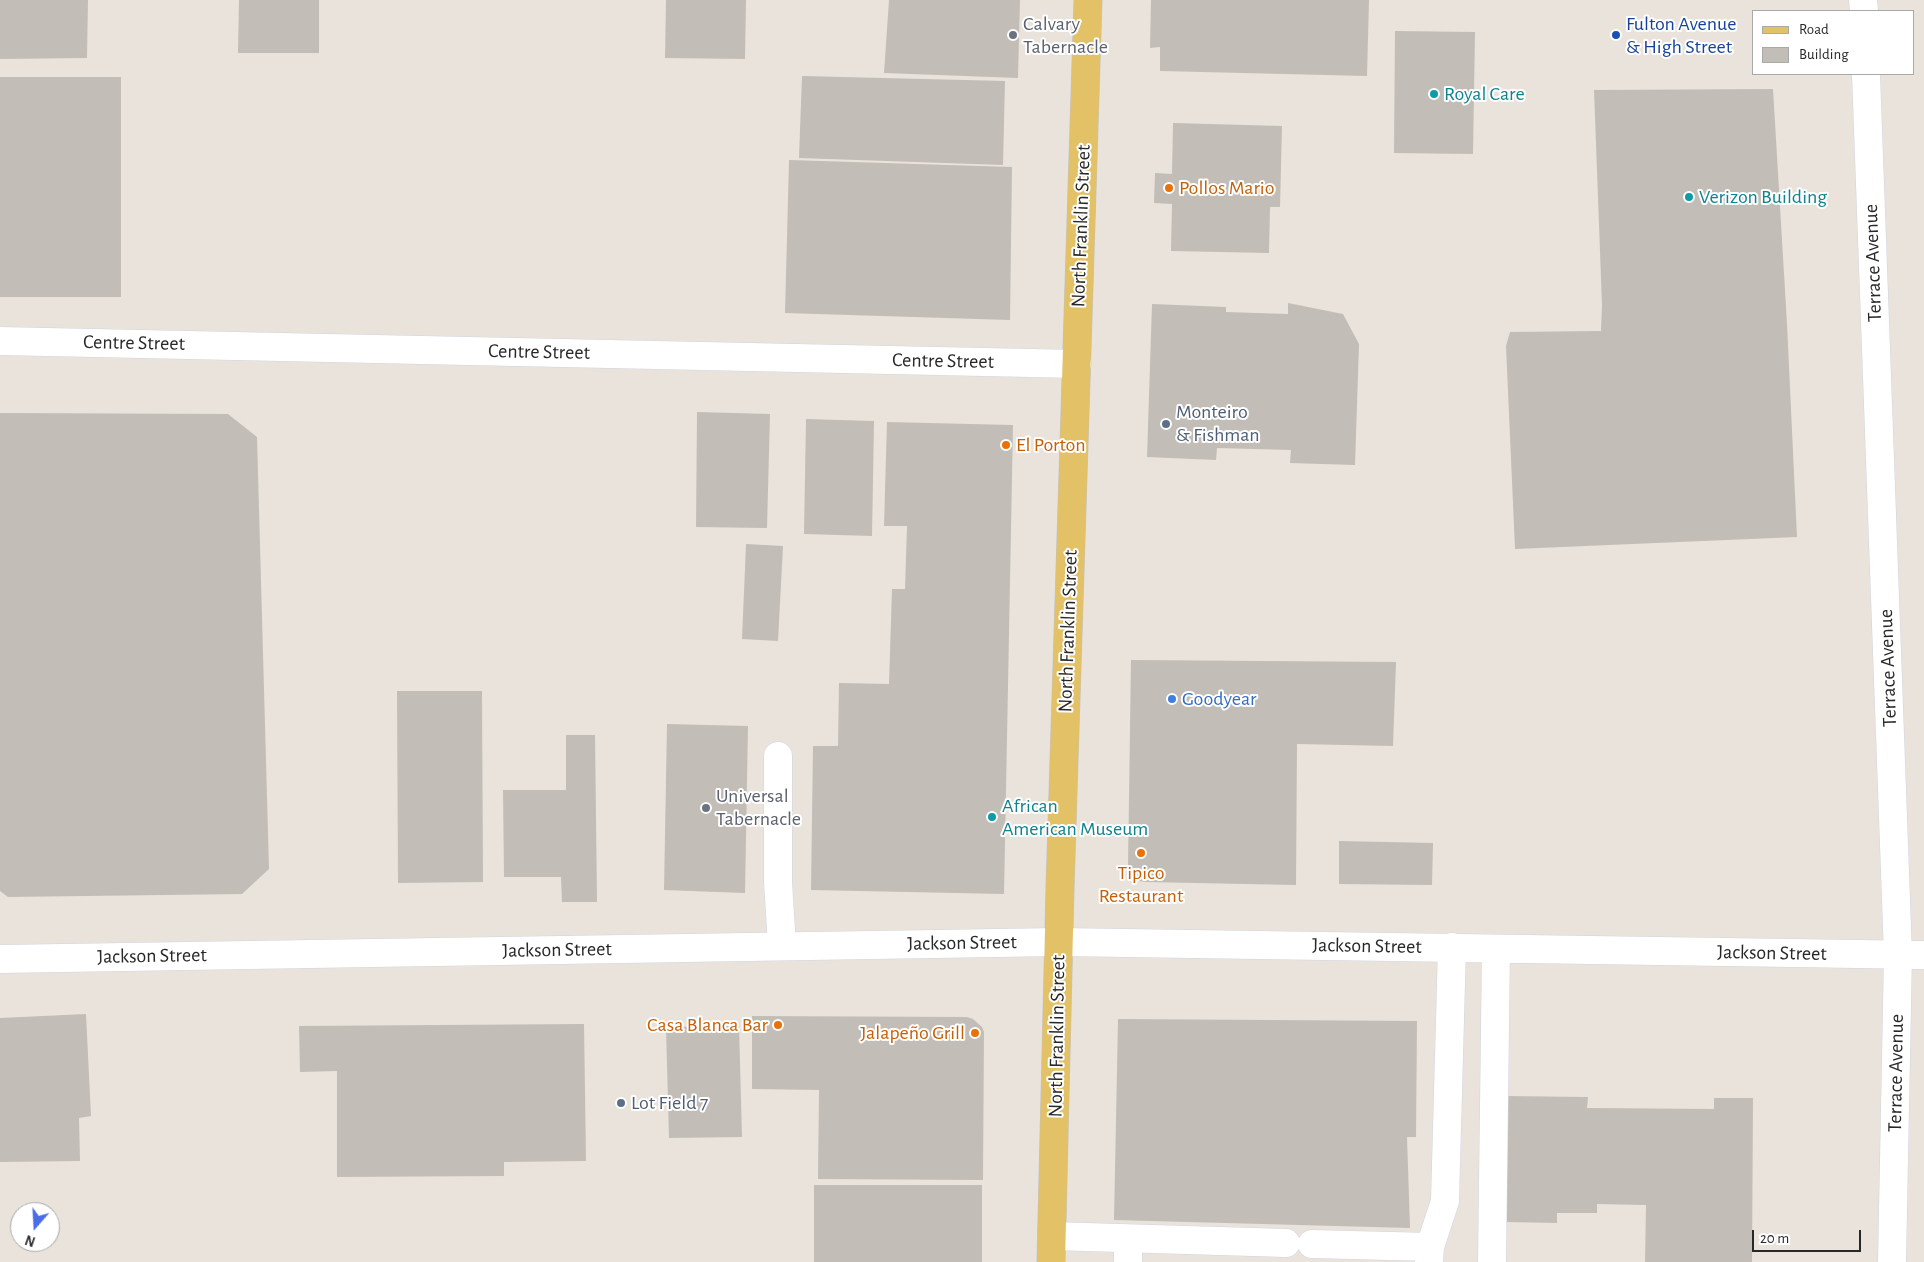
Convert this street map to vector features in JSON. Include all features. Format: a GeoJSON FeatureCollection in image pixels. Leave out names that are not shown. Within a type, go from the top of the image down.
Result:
{"type":"FeatureCollection","features":[{"type":"Feature","properties":{"kind":"main road","name":"North Franklin Street"},"geometry":{"type":"LineString","coordinates":[[1052,1249],[1059,942],[1088,0]]}},
{"type":"Feature","properties":{"kind":"street","name":"Terrace Avenue"},"geometry":{"type":"LineString","coordinates":[[1866,75],[1911,955],[1892,1262]]}},
{"type":"Feature","properties":{"kind":"street","name":"Centre Street"},"geometry":{"type":"LineString","coordinates":[[0,341],[1077,364]]}},
{"type":"Feature","properties":{"kind":"street"},"geometry":{"type":"LineString","coordinates":[[778,756],[778,882],[782,946]]}},
{"type":"Feature","properties":{"kind":"street","name":"Jackson Street"},"geometry":{"type":"LineString","coordinates":[[0,959],[1059,942],[1911,955]]}},
{"type":"Feature","properties":{"kind":"street"},"geometry":{"type":"LineString","coordinates":[[1052,1249],[1128,1251],[1299,1243],[1430,1255],[1445,1201],[1452,948]]}},
{"type":"Feature","properties":{"kind":"street"},"geometry":{"type":"LineString","coordinates":[[1492,1262],[1496,948]]}},
{"type":"Feature","properties":{"kind":"building"},"geometry":{"type":"Polygon","coordinates":[[[0,0],[88,0],[87,58],[0,59],[0,0]]]}},
{"type":"Feature","properties":{"kind":"building"},"geometry":{"type":"Polygon","coordinates":[[[239,0],[319,0],[319,53],[238,53],[239,0]]]}},
{"type":"Feature","properties":{"kind":"building"},"geometry":{"type":"Polygon","coordinates":[[[666,0],[746,0],[745,59],[665,58],[666,0]]]}},
{"type":"Feature","properties":{"kind":"building"},"geometry":{"type":"Polygon","coordinates":[[[889,0],[1020,0],[1018,78],[884,73],[889,0]]]}},
{"type":"Feature","properties":{"kind":"building"},"geometry":{"type":"Polygon","coordinates":[[[1151,0],[1369,0],[1367,76],[1160,71],[1160,47],[1150,48],[1151,0]]]}},
{"type":"Feature","properties":{"kind":"building","name":"Royal Care"},"geometry":{"type":"Polygon","coordinates":[[[1395,31],[1475,32],[1473,154],[1394,153],[1395,31]]]}},
{"type":"Feature","properties":{"kind":"building"},"geometry":{"type":"Polygon","coordinates":[[[802,76],[1005,81],[1003,165],[799,158],[802,76]]]}},
{"type":"Feature","properties":{"kind":"building"},"geometry":{"type":"Polygon","coordinates":[[[0,77],[121,77],[121,297],[0,297],[0,77]]]}},
{"type":"Feature","properties":{"kind":"building"},"geometry":{"type":"Polygon","coordinates":[[[1773,89],[1797,537],[1515,549],[1506,346],[1510,332],[1601,331],[1602,305],[1594,90],[1773,89]]]}},
{"type":"Feature","properties":{"kind":"building"},"geometry":{"type":"Polygon","coordinates":[[[1173,123],[1282,126],[1280,207],[1270,207],[1269,253],[1171,251],[1172,204],[1154,203],[1155,173],[1172,174],[1173,123]]]}},
{"type":"Feature","properties":{"kind":"building"},"geometry":{"type":"Polygon","coordinates":[[[789,160],[1012,167],[1010,320],[785,313],[789,160]]]}},
{"type":"Feature","properties":{"kind":"building"},"geometry":{"type":"Polygon","coordinates":[[[1288,303],[1343,314],[1359,344],[1355,465],[1290,463],[1291,450],[1217,448],[1216,460],[1147,457],[1152,304],[1226,307],[1226,312],[1288,314],[1288,303]]]}},
{"type":"Feature","properties":{"kind":"building"},"geometry":{"type":"Polygon","coordinates":[[[697,412],[770,414],[767,528],[696,527],[697,412]]]}},
{"type":"Feature","properties":{"kind":"building"},"geometry":{"type":"Polygon","coordinates":[[[0,413],[228,414],[257,437],[269,869],[242,894],[8,897],[0,891],[0,413]]]}},
{"type":"Feature","properties":{"kind":"building"},"geometry":{"type":"Polygon","coordinates":[[[806,419],[874,421],[872,536],[804,534],[806,419]]]}},
{"type":"Feature","properties":{"kind":"building"},"geometry":{"type":"Polygon","coordinates":[[[887,422],[1013,425],[1004,894],[811,890],[813,746],[838,746],[839,683],[889,684],[892,589],[905,589],[907,526],[884,526],[887,422]]]}},
{"type":"Feature","properties":{"kind":"building"},"geometry":{"type":"Polygon","coordinates":[[[746,544],[783,546],[778,641],[742,639],[746,544]]]}},
{"type":"Feature","properties":{"kind":"building"},"geometry":{"type":"Polygon","coordinates":[[[1131,660],[1396,662],[1393,746],[1297,744],[1296,885],[1146,882],[1139,881],[1130,872],[1128,866],[1131,660]]]}},
{"type":"Feature","properties":{"kind":"building"},"geometry":{"type":"Polygon","coordinates":[[[397,691],[482,691],[483,882],[398,883],[397,691]]]}},
{"type":"Feature","properties":{"kind":"building","name":"Universal Tabernacle"},"geometry":{"type":"Polygon","coordinates":[[[667,724],[748,726],[745,893],[664,890],[667,724]]]}},
{"type":"Feature","properties":{"kind":"building"},"geometry":{"type":"Polygon","coordinates":[[[566,735],[595,735],[597,902],[562,902],[561,877],[504,877],[503,790],[566,790],[566,735]]]}},
{"type":"Feature","properties":{"kind":"building"},"geometry":{"type":"Polygon","coordinates":[[[1339,841],[1433,843],[1432,885],[1339,884],[1339,841]]]}},
{"type":"Feature","properties":{"kind":"building"},"geometry":{"type":"Polygon","coordinates":[[[86,1014],[91,1116],[79,1118],[80,1161],[0,1162],[0,1018],[86,1014]]]}},
{"type":"Feature","properties":{"kind":"building"},"geometry":{"type":"Polygon","coordinates":[[[752,1016],[967,1017],[973,1019],[982,1027],[984,1032],[983,1180],[818,1179],[819,1090],[752,1089],[752,1016]]]}},
{"type":"Feature","properties":{"kind":"building"},"geometry":{"type":"Polygon","coordinates":[[[1118,1019],[1417,1021],[1416,1137],[1407,1137],[1410,1228],[1114,1220],[1118,1019]]]}},
{"type":"Feature","properties":{"kind":"building"},"geometry":{"type":"Polygon","coordinates":[[[584,1024],[586,1161],[504,1162],[504,1176],[337,1177],[337,1071],[300,1072],[299,1026],[584,1024]]]}},
{"type":"Feature","properties":{"kind":"building"},"geometry":{"type":"Polygon","coordinates":[[[739,1026],[742,1137],[669,1138],[666,1027],[739,1026]]]}},
{"type":"Feature","properties":{"kind":"building"},"geometry":{"type":"Polygon","coordinates":[[[1506,1096],[1588,1097],[1587,1108],[1714,1109],[1714,1098],[1753,1098],[1752,1262],[1645,1262],[1646,1205],[1597,1204],[1597,1213],[1557,1213],[1557,1223],[1505,1222],[1506,1096]]]}},
{"type":"Feature","properties":{"kind":"building"},"geometry":{"type":"Polygon","coordinates":[[[814,1185],[982,1185],[982,1262],[814,1262],[814,1185]]]}},
{"type":"Feature","properties":{"kind":"place","name":"Calvary Tabernacle"},"geometry":{"type":"Point","coordinates":[1013,35]}},
{"type":"Feature","properties":{"kind":"place","name":"Fulton Avenue & High Street"},"geometry":{"type":"Point","coordinates":[1616,35]}},
{"type":"Feature","properties":{"kind":"place","name":"Royal Care"},"geometry":{"type":"Point","coordinates":[1434,94]}},
{"type":"Feature","properties":{"kind":"place","name":"Pollos Mario"},"geometry":{"type":"Point","coordinates":[1169,188]}},
{"type":"Feature","properties":{"kind":"place","name":"Verizon Building"},"geometry":{"type":"Point","coordinates":[1689,197]}},
{"type":"Feature","properties":{"kind":"place","name":"Monteiro & Fishman"},"geometry":{"type":"Point","coordinates":[1166,424]}},
{"type":"Feature","properties":{"kind":"place","name":"El Porton"},"geometry":{"type":"Point","coordinates":[1006,445]}},
{"type":"Feature","properties":{"kind":"place","name":"Goodyear"},"geometry":{"type":"Point","coordinates":[1172,699]}},
{"type":"Feature","properties":{"kind":"place","name":"Universal Tabernacle"},"geometry":{"type":"Point","coordinates":[706,808]}},
{"type":"Feature","properties":{"kind":"place","name":"African American Museum"},"geometry":{"type":"Point","coordinates":[992,817]}},
{"type":"Feature","properties":{"kind":"place","name":"Tipico Restaurant"},"geometry":{"type":"Point","coordinates":[1141,853]}},
{"type":"Feature","properties":{"kind":"place","name":"Casa Blanca Bar"},"geometry":{"type":"Point","coordinates":[778,1025]}},
{"type":"Feature","properties":{"kind":"place","name":"Jalapeño Grill"},"geometry":{"type":"Point","coordinates":[975,1033]}},
{"type":"Feature","properties":{"kind":"place","name":"Lot Field 7"},"geometry":{"type":"Point","coordinates":[621,1103]}}]}
